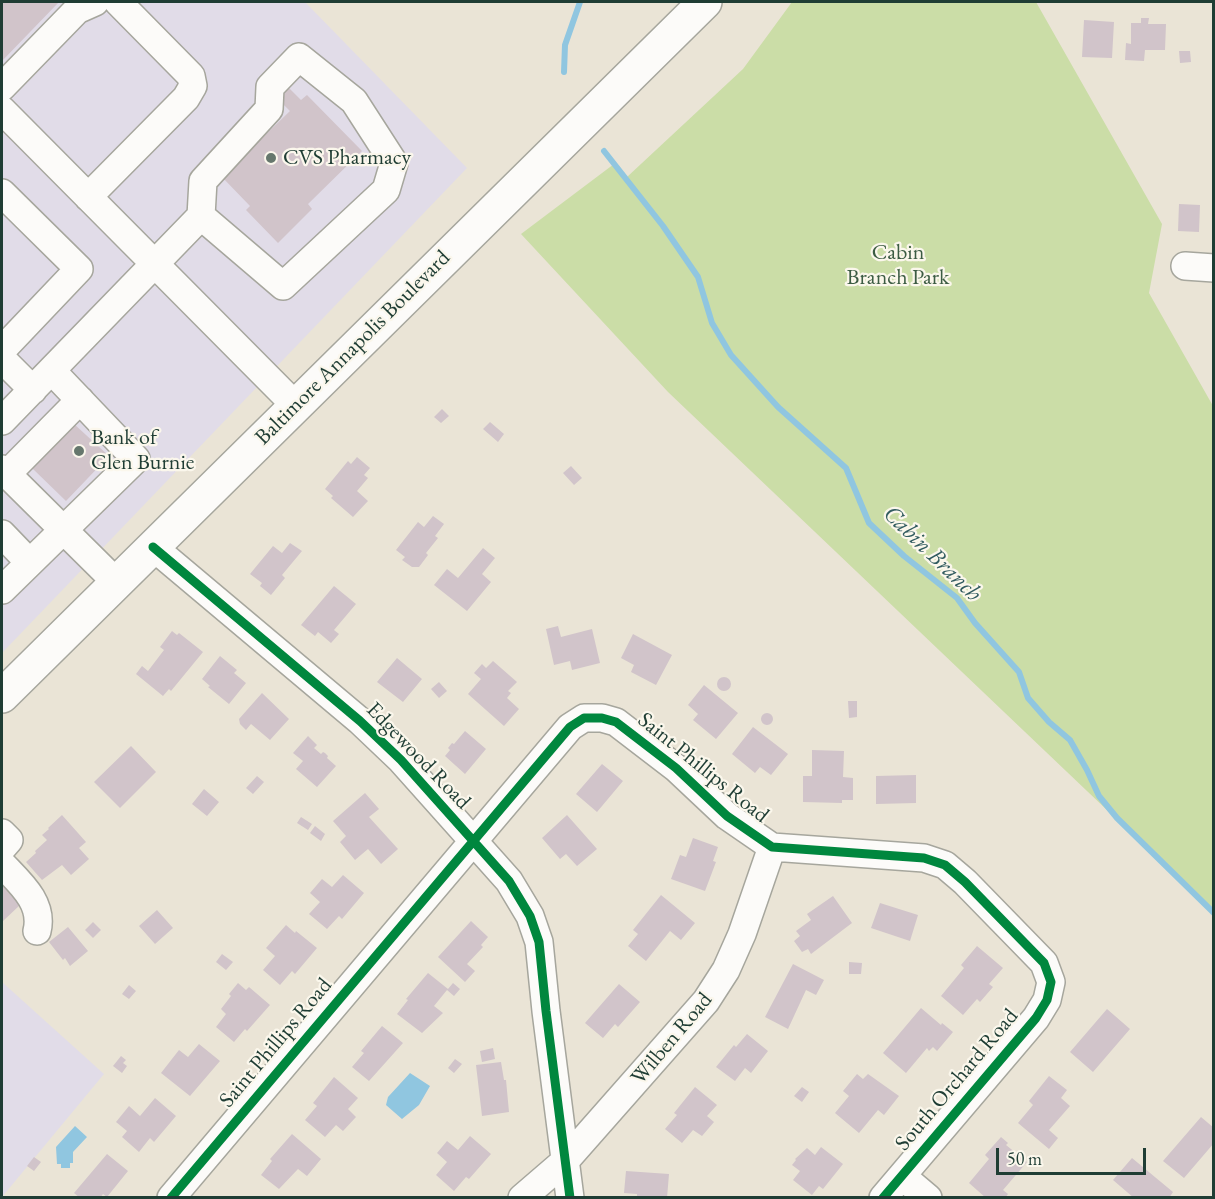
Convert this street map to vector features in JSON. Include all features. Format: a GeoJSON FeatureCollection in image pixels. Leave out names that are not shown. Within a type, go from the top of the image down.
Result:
{"type":"FeatureCollection","features":[{"type":"Feature","properties":{"kind":"main road","name":"Baltimore Annapolis Boulevard"},"geometry":{"type":"LineString","coordinates":[[2,696],[705,2]]}},
{"type":"Feature","properties":{"kind":"street"},"geometry":{"type":"LineString","coordinates":[[2,87],[77,10],[95,2]]}},
{"type":"Feature","properties":{"kind":"street"},"geometry":{"type":"LineString","coordinates":[[88,197],[186,98],[193,86],[191,76],[118,2]]}},
{"type":"Feature","properties":{"kind":"street"},"geometry":{"type":"LineString","coordinates":[[2,421],[156,265],[201,216],[202,181],[269,109],[270,87],[299,57],[354,101],[394,163],[386,190],[283,286],[201,216]]}},
{"type":"Feature","properties":{"kind":"street"},"geometry":{"type":"LineString","coordinates":[[2,110],[295,405]]}},
{"type":"Feature","properties":{"kind":"street"},"geometry":{"type":"LineString","coordinates":[[2,193],[79,269],[2,350]]}},
{"type":"Feature","properties":{"kind":"street"},"geometry":{"type":"LineString","coordinates":[[1185,266],[1214,268]]}},
{"type":"Feature","properties":{"kind":"street"},"geometry":{"type":"LineString","coordinates":[[2,359],[33,390]]}},
{"type":"Feature","properties":{"kind":"street"},"geometry":{"type":"LineString","coordinates":[[2,590],[136,459],[52,370]]}},
{"type":"Feature","properties":{"kind":"street"},"geometry":{"type":"LineString","coordinates":[[80,400],[4,471],[117,583]]}},
{"type":"Feature","properties":{"kind":"street"},"geometry":{"type":"LineString","coordinates":[[2,534],[29,562]]}},
{"type":"Feature","properties":{"kind":"street","name":"Edgewood Road"},"geometry":{"type":"LineString","coordinates":[[153,547],[360,721],[401,760],[509,881],[530,916],[539,942],[570,1197]]}},
{"type":"Feature","properties":{"kind":"street","name":"Saint Phillips Road"},"geometry":{"type":"LineString","coordinates":[[171,1197],[570,727],[584,718],[602,718],[616,722],[676,768],[728,816],[772,847],[924,858],[945,865],[965,882],[1044,963],[1051,982]]}},
{"type":"Feature","properties":{"kind":"street"},"geometry":{"type":"LineString","coordinates":[[2,833],[9,840],[2,848]]}},
{"type":"Feature","properties":{"kind":"street","name":"Wilben Road"},"geometry":{"type":"LineString","coordinates":[[522,1197],[565,1161],[706,1001],[726,970],[742,934],[772,847]]}},
{"type":"Feature","properties":{"kind":"street"},"geometry":{"type":"LineString","coordinates":[[2,864],[23,886],[35,904],[40,918],[38,931]]}},
{"type":"Feature","properties":{"kind":"street","name":"South Orchard Road"},"geometry":{"type":"LineString","coordinates":[[883,1197],[1036,1018],[1047,1000],[1051,982]]}},
{"type":"Feature","properties":{"kind":"street"},"geometry":{"type":"LineString","coordinates":[[902,1176],[928,1197]]}},
{"type":"Feature","properties":{"kind":"shaded area"},"geometry":{"type":"Polygon","coordinates":[[[2,2],[305,2],[467,168],[2,653],[2,2]]]}},
{"type":"Feature","properties":{"kind":"shaded area"},"geometry":{"type":"Polygon","coordinates":[[[2,982],[104,1074],[2,1197],[2,982]]]}},
{"type":"Feature","properties":{"kind":"green space","name":"Cabin Branch Park"},"geometry":{"type":"Polygon","coordinates":[[[792,2],[1036,2],[1162,224],[1149,293],[1213,406],[1213,911],[668,392],[521,234],[614,164],[627,177],[743,69],[792,2]]]}},
{"type":"Feature","properties":{"kind":"water"},"geometry":{"type":"Polygon","coordinates":[[[410,1073],[430,1086],[419,1105],[402,1119],[386,1105],[388,1097],[410,1073]]]}},
{"type":"Feature","properties":{"kind":"water"},"geometry":{"type":"Polygon","coordinates":[[[75,1126],[87,1137],[73,1152],[73,1163],[70,1163],[70,1168],[61,1168],[61,1164],[57,1164],[56,1147],[75,1126]]]}},
{"type":"Feature","properties":{"kind":"building"},"geometry":{"type":"Polygon","coordinates":[[[2,2],[59,2],[2,61],[2,2]]]}},
{"type":"Feature","properties":{"kind":"building"},"geometry":{"type":"Polygon","coordinates":[[[1141,18],[1149,18],[1148,24],[1166,24],[1165,50],[1145,50],[1144,61],[1125,60],[1126,43],[1131,44],[1131,23],[1141,23],[1141,18]]]}},
{"type":"Feature","properties":{"kind":"building"},"geometry":{"type":"Polygon","coordinates":[[[1084,20],[1114,22],[1112,58],[1082,57],[1084,20]]]}},
{"type":"Feature","properties":{"kind":"building"},"geometry":{"type":"Polygon","coordinates":[[[1179,51],[1190,51],[1191,62],[1180,63],[1179,51]]]}},
{"type":"Feature","properties":{"kind":"building"},"geometry":{"type":"Polygon","coordinates":[[[288,87],[301,100],[307,95],[362,151],[308,204],[312,209],[278,243],[246,210],[250,206],[222,177],[290,111],[277,98],[288,87]]]}},
{"type":"Feature","properties":{"kind":"building"},"geometry":{"type":"Polygon","coordinates":[[[1179,204],[1200,205],[1199,232],[1178,231],[1179,204]]]}},
{"type":"Feature","properties":{"kind":"building"},"geometry":{"type":"Polygon","coordinates":[[[442,409],[449,416],[441,423],[434,417],[442,409]]]}},
{"type":"Feature","properties":{"kind":"building"},"geometry":{"type":"Polygon","coordinates":[[[490,422],[504,434],[498,442],[483,429],[490,422]]]}},
{"type":"Feature","properties":{"kind":"building"},"geometry":{"type":"Polygon","coordinates":[[[74,424],[109,456],[66,501],[32,468],[15,447],[32,429],[52,447],[74,424]]]}},
{"type":"Feature","properties":{"kind":"building"},"geometry":{"type":"Polygon","coordinates":[[[357,457],[370,468],[364,475],[368,478],[357,491],[368,501],[353,517],[331,498],[333,496],[325,489],[348,461],[351,464],[357,457]]]}},
{"type":"Feature","properties":{"kind":"building"},"geometry":{"type":"Polygon","coordinates":[[[571,466],[582,478],[574,485],[563,473],[571,466]]]}},
{"type":"Feature","properties":{"kind":"building"},"geometry":{"type":"Polygon","coordinates":[[[433,516],[444,524],[435,536],[438,538],[426,553],[428,555],[419,567],[412,567],[402,560],[405,557],[396,550],[418,522],[424,527],[433,516]]]}},
{"type":"Feature","properties":{"kind":"building"},"geometry":{"type":"Polygon","coordinates":[[[290,543],[302,551],[282,575],[285,578],[271,595],[260,586],[262,583],[250,574],[273,546],[282,553],[290,543]]]}},
{"type":"Feature","properties":{"kind":"building"},"geometry":{"type":"Polygon","coordinates":[[[483,548],[495,558],[482,574],[491,582],[467,611],[434,585],[447,569],[458,578],[483,548]]]}},
{"type":"Feature","properties":{"kind":"building"},"geometry":{"type":"Polygon","coordinates":[[[334,586],[356,604],[334,630],[339,634],[331,643],[318,632],[315,636],[301,625],[334,586]]]}},
{"type":"Feature","properties":{"kind":"building"},"geometry":{"type":"Polygon","coordinates":[[[558,626],[561,637],[592,629],[600,663],[572,670],[570,661],[554,665],[546,629],[558,626]]]}},
{"type":"Feature","properties":{"kind":"building"},"geometry":{"type":"Polygon","coordinates":[[[172,631],[177,635],[179,633],[203,652],[171,691],[169,689],[163,696],[136,674],[142,666],[148,671],[164,650],[160,647],[172,631]]]}},
{"type":"Feature","properties":{"kind":"building"},"geometry":{"type":"Polygon","coordinates":[[[633,634],[672,655],[656,685],[631,672],[634,665],[621,658],[633,634]]]}},
{"type":"Feature","properties":{"kind":"building"},"geometry":{"type":"Polygon","coordinates":[[[220,656],[237,670],[234,673],[246,683],[229,704],[202,679],[220,656]]]}},
{"type":"Feature","properties":{"kind":"building"},"geometry":{"type":"Polygon","coordinates":[[[397,658],[422,679],[403,702],[377,682],[397,658]]]}},
{"type":"Feature","properties":{"kind":"building"},"geometry":{"type":"Polygon","coordinates":[[[493,661],[517,682],[508,691],[511,693],[507,698],[519,709],[504,726],[468,694],[481,679],[474,673],[482,664],[486,668],[493,661]]]}},
{"type":"Feature","properties":{"kind":"building"},"geometry":{"type":"Polygon","coordinates":[[[721,677],[727,677],[731,684],[727,691],[721,691],[717,687],[717,681],[721,677]]]}},
{"type":"Feature","properties":{"kind":"building"},"geometry":{"type":"Polygon","coordinates":[[[439,682],[447,691],[439,698],[431,689],[439,682]]]}},
{"type":"Feature","properties":{"kind":"building"},"geometry":{"type":"Polygon","coordinates":[[[704,685],[738,713],[716,739],[693,720],[698,714],[688,705],[704,685]]]}},
{"type":"Feature","properties":{"kind":"building"},"geometry":{"type":"Polygon","coordinates":[[[262,693],[289,719],[270,740],[251,724],[246,730],[240,724],[239,719],[262,693]]]}},
{"type":"Feature","properties":{"kind":"building"},"geometry":{"type":"Polygon","coordinates":[[[848,701],[857,701],[857,717],[849,718],[848,701]]]}},
{"type":"Feature","properties":{"kind":"building"},"geometry":{"type":"Polygon","coordinates":[[[767,713],[773,719],[767,725],[761,719],[767,713]]]}},
{"type":"Feature","properties":{"kind":"building"},"geometry":{"type":"Polygon","coordinates":[[[753,727],[788,754],[771,775],[760,767],[755,773],[732,754],[753,727]]]}},
{"type":"Feature","properties":{"kind":"building"},"geometry":{"type":"Polygon","coordinates":[[[465,731],[486,749],[465,774],[445,756],[452,743],[454,744],[465,731]]]}},
{"type":"Feature","properties":{"kind":"building"},"geometry":{"type":"Polygon","coordinates":[[[308,736],[317,745],[314,748],[321,754],[325,753],[336,766],[317,787],[296,769],[303,761],[293,753],[308,736]]]}},
{"type":"Feature","properties":{"kind":"building"},"geometry":{"type":"Polygon","coordinates":[[[131,746],[156,772],[120,808],[94,782],[131,746]]]}},
{"type":"Feature","properties":{"kind":"building"},"geometry":{"type":"Polygon","coordinates":[[[812,750],[844,751],[843,777],[853,778],[853,800],[842,800],[842,803],[803,802],[803,776],[812,776],[812,750]]]}},
{"type":"Feature","properties":{"kind":"building"},"geometry":{"type":"Polygon","coordinates":[[[602,764],[623,781],[597,812],[576,794],[602,764]]]}},
{"type":"Feature","properties":{"kind":"building"},"geometry":{"type":"Polygon","coordinates":[[[916,775],[916,803],[876,804],[876,776],[916,775]]]}},
{"type":"Feature","properties":{"kind":"building"},"geometry":{"type":"Polygon","coordinates":[[[257,776],[264,782],[253,794],[246,788],[257,776]]]}},
{"type":"Feature","properties":{"kind":"building"},"geometry":{"type":"Polygon","coordinates":[[[204,789],[219,802],[207,816],[192,804],[204,789]]]}},
{"type":"Feature","properties":{"kind":"building"},"geometry":{"type":"Polygon","coordinates":[[[365,793],[379,809],[369,817],[398,849],[381,864],[368,849],[355,860],[340,842],[346,836],[333,821],[365,793]]]}},
{"type":"Feature","properties":{"kind":"building"},"geometry":{"type":"Polygon","coordinates":[[[62,815],[86,842],[79,848],[89,859],[71,875],[62,865],[42,880],[26,862],[47,840],[42,835],[62,815]]]}},
{"type":"Feature","properties":{"kind":"building"},"geometry":{"type":"Polygon","coordinates":[[[567,815],[597,849],[577,866],[566,854],[560,859],[542,838],[567,815]]]}},
{"type":"Feature","properties":{"kind":"building"},"geometry":{"type":"Polygon","coordinates":[[[301,817],[312,824],[308,830],[297,823],[301,817]]]}},
{"type":"Feature","properties":{"kind":"building"},"geometry":{"type":"Polygon","coordinates":[[[315,826],[325,834],[321,841],[310,833],[315,826]]]}},
{"type":"Feature","properties":{"kind":"building"},"geometry":{"type":"Polygon","coordinates":[[[693,838],[718,847],[713,861],[716,862],[705,891],[671,879],[680,855],[686,857],[693,838]]]}},
{"type":"Feature","properties":{"kind":"building"},"geometry":{"type":"Polygon","coordinates":[[[343,875],[364,893],[342,919],[339,916],[327,929],[309,914],[320,902],[310,893],[322,879],[332,887],[343,875]]]}},
{"type":"Feature","properties":{"kind":"building"},"geometry":{"type":"Polygon","coordinates":[[[2,885],[20,905],[2,922],[2,885]]]}},
{"type":"Feature","properties":{"kind":"building"},"geometry":{"type":"Polygon","coordinates":[[[661,895],[695,923],[681,940],[670,931],[646,961],[628,946],[638,934],[633,930],[661,895]]]}},
{"type":"Feature","properties":{"kind":"building"},"geometry":{"type":"Polygon","coordinates":[[[833,896],[852,923],[811,954],[808,949],[802,952],[794,941],[800,936],[796,931],[811,920],[807,914],[833,896]]]}},
{"type":"Feature","properties":{"kind":"building"},"geometry":{"type":"Polygon","coordinates":[[[880,903],[918,915],[910,941],[871,928],[880,903]]]}},
{"type":"Feature","properties":{"kind":"building"},"geometry":{"type":"Polygon","coordinates":[[[157,910],[173,928],[155,944],[139,926],[157,910]]]}},
{"type":"Feature","properties":{"kind":"building"},"geometry":{"type":"Polygon","coordinates":[[[471,921],[488,937],[481,945],[483,947],[467,964],[475,971],[465,982],[438,957],[471,921]]]}},
{"type":"Feature","properties":{"kind":"building"},"geometry":{"type":"Polygon","coordinates":[[[93,922],[101,930],[93,938],[85,930],[93,922]]]}},
{"type":"Feature","properties":{"kind":"building"},"geometry":{"type":"Polygon","coordinates":[[[286,925],[317,948],[295,974],[292,971],[280,985],[263,970],[275,956],[266,948],[286,925]]]}},
{"type":"Feature","properties":{"kind":"building"},"geometry":{"type":"Polygon","coordinates":[[[68,927],[88,951],[70,966],[49,942],[68,927]]]}},
{"type":"Feature","properties":{"kind":"building"},"geometry":{"type":"Polygon","coordinates":[[[977,946],[1003,968],[989,984],[993,987],[980,1002],[977,999],[963,1015],[941,996],[964,968],[961,965],[977,946]]]}},
{"type":"Feature","properties":{"kind":"building"},"geometry":{"type":"Polygon","coordinates":[[[222,954],[233,962],[226,970],[216,962],[222,954]]]}},
{"type":"Feature","properties":{"kind":"building"},"geometry":{"type":"Polygon","coordinates":[[[849,962],[862,963],[861,974],[849,974],[849,962]]]}},
{"type":"Feature","properties":{"kind":"building"},"geometry":{"type":"Polygon","coordinates":[[[793,964],[824,980],[816,995],[806,990],[788,1029],[765,1017],[793,964]]]}},
{"type":"Feature","properties":{"kind":"building"},"geometry":{"type":"Polygon","coordinates":[[[428,973],[448,989],[453,983],[460,989],[454,996],[447,990],[434,1006],[443,1013],[422,1033],[397,1014],[408,1000],[406,999],[428,973]]]}},
{"type":"Feature","properties":{"kind":"building"},"geometry":{"type":"Polygon","coordinates":[[[238,983],[246,990],[249,987],[270,1005],[234,1042],[216,1027],[226,1014],[221,1009],[238,983]]]}},
{"type":"Feature","properties":{"kind":"building"},"geometry":{"type":"Polygon","coordinates":[[[619,984],[640,1002],[618,1027],[615,1024],[603,1038],[585,1023],[619,984]]]}},
{"type":"Feature","properties":{"kind":"building"},"geometry":{"type":"Polygon","coordinates":[[[129,985],[136,991],[129,999],[122,994],[129,985]]]}},
{"type":"Feature","properties":{"kind":"building"},"geometry":{"type":"Polygon","coordinates":[[[921,1008],[953,1032],[937,1051],[933,1047],[929,1051],[927,1048],[906,1073],[883,1053],[921,1008]]]}},
{"type":"Feature","properties":{"kind":"building"},"geometry":{"type":"Polygon","coordinates":[[[1107,1009],[1130,1029],[1093,1072],[1070,1052],[1107,1009]]]}},
{"type":"Feature","properties":{"kind":"building"},"geometry":{"type":"Polygon","coordinates":[[[382,1026],[403,1043],[369,1081],[352,1067],[364,1053],[361,1051],[382,1026]]]}},
{"type":"Feature","properties":{"kind":"building"},"geometry":{"type":"Polygon","coordinates":[[[747,1034],[768,1051],[751,1073],[745,1068],[735,1081],[716,1067],[734,1045],[736,1047],[747,1034]]]}},
{"type":"Feature","properties":{"kind":"building"},"geometry":{"type":"Polygon","coordinates":[[[199,1044],[220,1061],[190,1096],[161,1073],[179,1050],[188,1057],[199,1044]]]}},
{"type":"Feature","properties":{"kind":"building"},"geometry":{"type":"Polygon","coordinates":[[[493,1048],[495,1059],[482,1062],[480,1051],[493,1048]]]}},
{"type":"Feature","properties":{"kind":"building"},"geometry":{"type":"Polygon","coordinates":[[[121,1056],[126,1060],[123,1063],[127,1066],[122,1073],[113,1066],[121,1056]]]}},
{"type":"Feature","properties":{"kind":"building"},"geometry":{"type":"Polygon","coordinates":[[[455,1059],[462,1064],[454,1073],[448,1068],[455,1059]]]}},
{"type":"Feature","properties":{"kind":"building"},"geometry":{"type":"Polygon","coordinates":[[[501,1062],[504,1080],[506,1080],[509,1112],[482,1116],[476,1065],[501,1062]]]}},
{"type":"Feature","properties":{"kind":"building"},"geometry":{"type":"Polygon","coordinates":[[[857,1074],[863,1079],[868,1074],[899,1096],[884,1115],[878,1110],[859,1133],[835,1113],[849,1096],[843,1091],[857,1074]]]}},
{"type":"Feature","properties":{"kind":"building"},"geometry":{"type":"Polygon","coordinates":[[[1049,1076],[1067,1090],[1061,1098],[1070,1106],[1049,1130],[1058,1138],[1049,1149],[1018,1123],[1033,1105],[1029,1101],[1049,1076]]]}},
{"type":"Feature","properties":{"kind":"building"},"geometry":{"type":"Polygon","coordinates":[[[334,1077],[358,1098],[348,1109],[356,1117],[343,1131],[336,1125],[325,1137],[305,1120],[317,1106],[313,1103],[334,1077]]]}},
{"type":"Feature","properties":{"kind":"building"},"geometry":{"type":"Polygon","coordinates":[[[695,1087],[717,1105],[707,1116],[714,1122],[702,1136],[693,1130],[682,1143],[665,1129],[677,1115],[674,1113],[695,1087]]]}},
{"type":"Feature","properties":{"kind":"building"},"geometry":{"type":"Polygon","coordinates":[[[802,1087],[809,1092],[802,1102],[794,1096],[802,1087]]]}},
{"type":"Feature","properties":{"kind":"building"},"geometry":{"type":"Polygon","coordinates":[[[155,1098],[176,1116],[154,1142],[150,1138],[139,1152],[122,1137],[127,1131],[116,1122],[129,1106],[140,1116],[155,1098]]]}},
{"type":"Feature","properties":{"kind":"building"},"geometry":{"type":"Polygon","coordinates":[[[1201,1117],[1214,1128],[1214,1143],[1184,1178],[1163,1161],[1201,1117]]]}},
{"type":"Feature","properties":{"kind":"building"},"geometry":{"type":"Polygon","coordinates":[[[292,1134],[321,1159],[307,1176],[298,1169],[279,1189],[261,1175],[272,1161],[270,1159],[292,1134]]]}},
{"type":"Feature","properties":{"kind":"building"},"geometry":{"type":"Polygon","coordinates":[[[470,1136],[491,1154],[469,1179],[466,1177],[454,1191],[436,1175],[447,1162],[437,1153],[447,1141],[458,1150],[470,1136]]]}},
{"type":"Feature","properties":{"kind":"building"},"geometry":{"type":"Polygon","coordinates":[[[1001,1137],[1008,1143],[1006,1145],[1027,1162],[1003,1190],[1008,1194],[1005,1198],[986,1198],[969,1183],[989,1159],[985,1155],[1001,1137]]]}},
{"type":"Feature","properties":{"kind":"building"},"geometry":{"type":"Polygon","coordinates":[[[821,1147],[843,1164],[823,1189],[819,1186],[812,1195],[793,1180],[800,1171],[792,1165],[807,1148],[815,1155],[821,1147]]]}},
{"type":"Feature","properties":{"kind":"building"},"geometry":{"type":"Polygon","coordinates":[[[107,1154],[128,1171],[107,1197],[103,1194],[100,1198],[80,1198],[74,1193],[107,1154]]]}},
{"type":"Feature","properties":{"kind":"building"},"geometry":{"type":"Polygon","coordinates":[[[34,1157],[41,1162],[34,1171],[27,1166],[34,1157]]]}},
{"type":"Feature","properties":{"kind":"building"},"geometry":{"type":"Polygon","coordinates":[[[1132,1158],[1173,1192],[1169,1198],[1134,1198],[1113,1180],[1132,1158]]]}},
{"type":"Feature","properties":{"kind":"building"},"geometry":{"type":"Polygon","coordinates":[[[626,1171],[669,1174],[667,1198],[637,1198],[637,1194],[624,1193],[626,1171]]]}},
{"type":"Feature","properties":{"kind":"waterway","name":"Cabin Branch"},"geometry":{"type":"LineString","coordinates":[[564,72],[565,45],[580,2]]}},
{"type":"Feature","properties":{"kind":"waterway","name":"Cabin Branch"},"geometry":{"type":"LineString","coordinates":[[604,151],[663,226],[698,277],[712,323],[731,355],[778,407],[846,468],[869,523],[904,556],[957,598],[975,623],[1019,672],[1028,698],[1049,722],[1070,740],[1099,796],[1117,818],[1214,913]]}},
{"type":"Feature","properties":{"kind":"cycle path"},"geometry":{"type":"LineString","coordinates":[[153,547],[360,721],[401,760],[509,881],[530,916],[539,942],[570,1198]]}},
{"type":"Feature","properties":{"kind":"cycle path"},"geometry":{"type":"LineString","coordinates":[[171,1198],[570,727],[584,718],[602,718],[616,722],[676,768],[727,816],[772,847],[924,858],[945,865],[965,882],[1044,963],[1051,982],[1047,1000],[1036,1018],[883,1198]]}},
{"type":"Feature","properties":{"kind":"place","name":"CVS Pharmacy"},"geometry":{"type":"Point","coordinates":[271,158]}},
{"type":"Feature","properties":{"kind":"place","name":"Bank of Glen Burnie"},"geometry":{"type":"Point","coordinates":[79,451]}}]}
